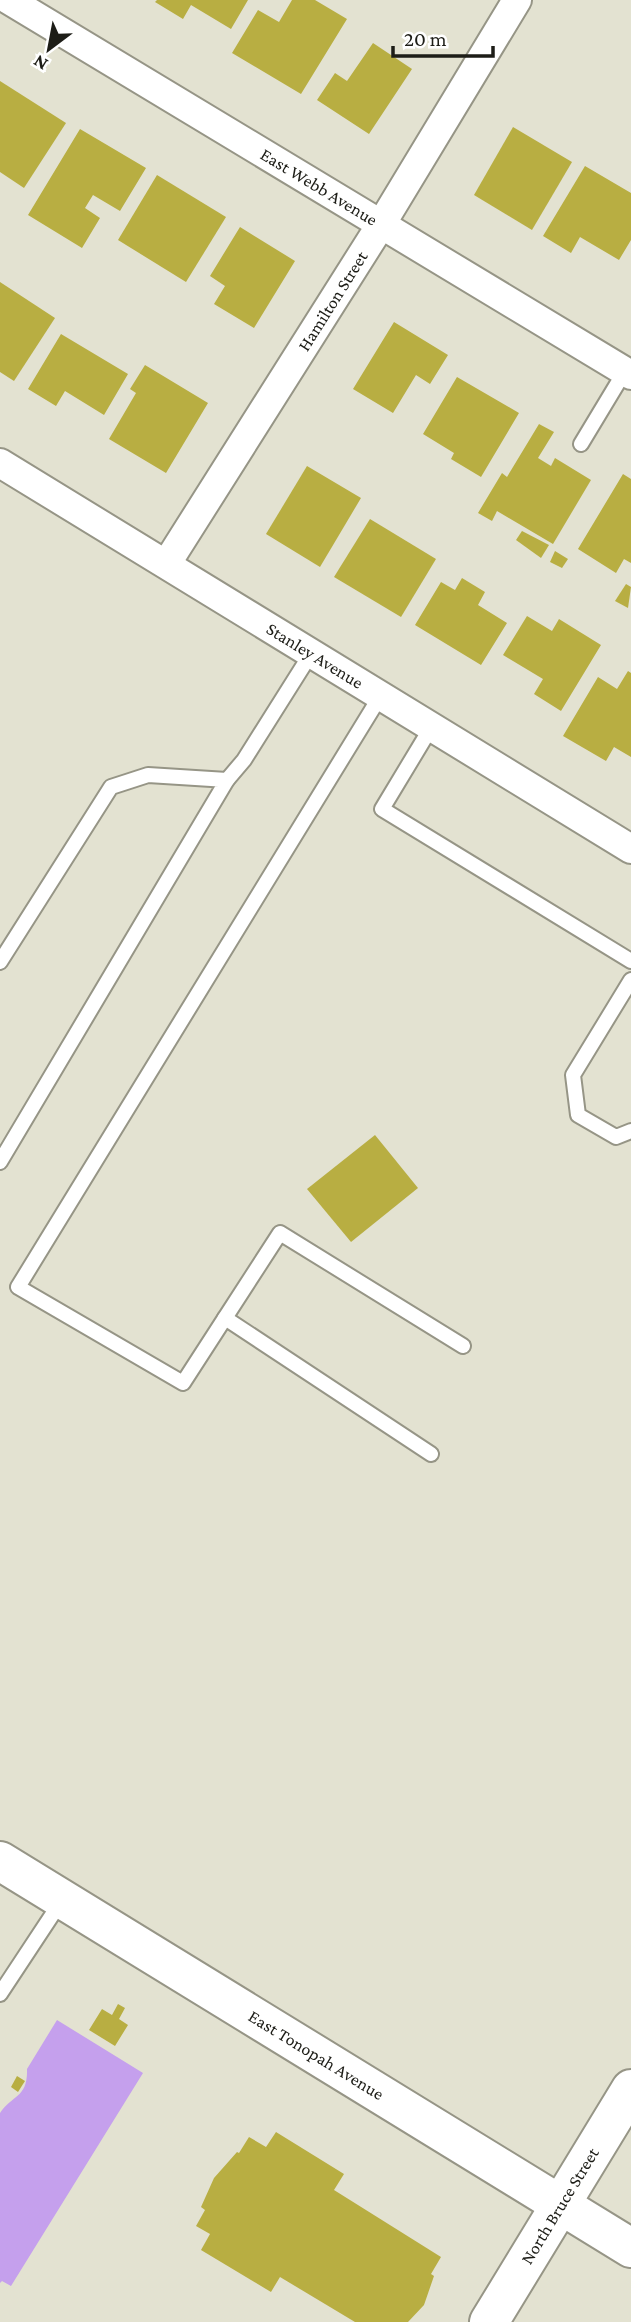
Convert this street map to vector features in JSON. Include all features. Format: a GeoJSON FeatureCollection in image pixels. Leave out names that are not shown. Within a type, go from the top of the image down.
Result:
{"type":"FeatureCollection","features":[{"type":"Feature","properties":{"kind":"street","name":"East Webb Avenue"},"geometry":{"type":"LineString","coordinates":[[9,0],[628,373]]}},
{"type":"Feature","properties":{"kind":"street","name":"Hamilton Street"},"geometry":{"type":"LineString","coordinates":[[167,563],[382,223],[517,0]]}},
{"type":"Feature","properties":{"kind":"street","name":"Stanley Avenue"},"geometry":{"type":"LineString","coordinates":[[0,463],[631,849]]}},
{"type":"Feature","properties":{"kind":"street","name":"East Tonopah Avenue"},"geometry":{"type":"LineString","coordinates":[[0,1861],[631,2248]]}},
{"type":"Feature","properties":{"kind":"street","name":"North Bruce Street"},"geometry":{"type":"LineString","coordinates":[[489,2322],[631,2089]]}},
{"type":"Feature","properties":{"kind":"lane"},"geometry":{"type":"LineString","coordinates":[[581,444],[628,373]]}},
{"type":"Feature","properties":{"kind":"lane"},"geometry":{"type":"LineString","coordinates":[[0,1162],[227,780],[244,760],[312,652]]}},
{"type":"Feature","properties":{"kind":"lane"},"geometry":{"type":"LineString","coordinates":[[381,695],[18,1287],[183,1383],[280,1233],[463,1346]]}},
{"type":"Feature","properties":{"kind":"lane"},"geometry":{"type":"LineString","coordinates":[[432,726],[382,809],[631,961]]}},
{"type":"Feature","properties":{"kind":"lane"},"geometry":{"type":"LineString","coordinates":[[0,962],[111,787],[148,775],[227,780]]}},
{"type":"Feature","properties":{"kind":"lane"},"geometry":{"type":"LineString","coordinates":[[631,980],[573,1075],[578,1115],[616,1137],[631,1131]]}},
{"type":"Feature","properties":{"kind":"lane"},"geometry":{"type":"LineString","coordinates":[[225,1318],[431,1454]]}},
{"type":"Feature","properties":{"kind":"lane"},"geometry":{"type":"LineString","coordinates":[[0,1994],[63,1899]]}},
{"type":"Feature","properties":{"kind":"shaded area"},"geometry":{"type":"Polygon","coordinates":[[[57,2020],[143,2073],[11,2286],[2,2281],[0,2283],[0,2113],[22,2091],[27,2069],[57,2020]]]}},
{"type":"Feature","properties":{"kind":"building"},"geometry":{"type":"Polygon","coordinates":[[[248,0],[231,29],[191,5],[183,19],[155,2],[248,0]]]}},
{"type":"Feature","properties":{"kind":"building"},"geometry":{"type":"Polygon","coordinates":[[[292,0],[315,0],[347,19],[301,94],[232,53],[258,10],[279,22],[292,0]]]}},
{"type":"Feature","properties":{"kind":"building"},"geometry":{"type":"Polygon","coordinates":[[[373,43],[412,69],[369,134],[317,100],[335,73],[347,81],[373,43]]]}},
{"type":"Feature","properties":{"kind":"building"},"geometry":{"type":"Polygon","coordinates":[[[0,81],[66,123],[24,188],[0,172],[0,81]]]}},
{"type":"Feature","properties":{"kind":"building"},"geometry":{"type":"Polygon","coordinates":[[[513,127],[572,162],[532,230],[474,195],[513,127]]]}},
{"type":"Feature","properties":{"kind":"building"},"geometry":{"type":"Polygon","coordinates":[[[80,129],[146,168],[120,211],[93,195],[85,208],[100,218],[82,248],[28,215],[80,129]]]}},
{"type":"Feature","properties":{"kind":"building"},"geometry":{"type":"Polygon","coordinates":[[[585,166],[631,193],[631,240],[619,260],[580,237],[571,253],[543,236],[585,166]]]}},
{"type":"Feature","properties":{"kind":"building"},"geometry":{"type":"Polygon","coordinates":[[[157,175],[226,217],[186,282],[118,240],[157,175]]]}},
{"type":"Feature","properties":{"kind":"building"},"geometry":{"type":"Polygon","coordinates":[[[240,227],[295,261],[254,328],[214,304],[225,286],[210,276],[240,227]]]}},
{"type":"Feature","properties":{"kind":"building"},"geometry":{"type":"Polygon","coordinates":[[[0,282],[55,318],[14,381],[0,372],[0,282]]]}},
{"type":"Feature","properties":{"kind":"building"},"geometry":{"type":"Polygon","coordinates":[[[394,322],[448,355],[430,384],[416,375],[393,413],[353,389],[394,322]]]}},
{"type":"Feature","properties":{"kind":"building"},"geometry":{"type":"Polygon","coordinates":[[[61,334],[128,374],[104,415],[65,391],[56,406],[28,389],[61,334]]]}},
{"type":"Feature","properties":{"kind":"building"},"geometry":{"type":"Polygon","coordinates":[[[145,365],[208,403],[166,473],[109,439],[136,393],[130,389],[145,365]]]}},
{"type":"Feature","properties":{"kind":"building"},"geometry":{"type":"Polygon","coordinates":[[[457,377],[519,413],[481,477],[451,459],[454,453],[423,434],[457,377]]]}},
{"type":"Feature","properties":{"kind":"building"},"geometry":{"type":"Polygon","coordinates":[[[539,424],[554,432],[538,458],[551,466],[555,458],[591,480],[553,544],[497,511],[492,521],[478,513],[502,473],[507,477],[539,424]]]}},
{"type":"Feature","properties":{"kind":"building"},"geometry":{"type":"Polygon","coordinates":[[[307,466],[361,498],[320,567],[266,534],[307,466]]]}},
{"type":"Feature","properties":{"kind":"building"},"geometry":{"type":"Polygon","coordinates":[[[623,474],[631,479],[631,563],[624,559],[616,573],[578,549],[623,474]]]}},
{"type":"Feature","properties":{"kind":"building"},"geometry":{"type":"Polygon","coordinates":[[[370,519],[436,559],[401,617],[334,577],[370,519]]]}},
{"type":"Feature","properties":{"kind":"building"},"geometry":{"type":"Polygon","coordinates":[[[522,531],[549,545],[541,558],[516,540],[522,531]]]}},
{"type":"Feature","properties":{"kind":"building"},"geometry":{"type":"Polygon","coordinates":[[[555,551],[568,559],[562,568],[550,562],[555,551]]]}},
{"type":"Feature","properties":{"kind":"building"},"geometry":{"type":"Polygon","coordinates":[[[462,578],[485,592],[478,605],[507,623],[481,665],[415,625],[441,582],[455,590],[462,578]]]}},
{"type":"Feature","properties":{"kind":"building"},"geometry":{"type":"Polygon","coordinates":[[[626,584],[631,587],[628,608],[615,601],[626,584]]]}},
{"type":"Feature","properties":{"kind":"building"},"geometry":{"type":"Polygon","coordinates":[[[527,616],[552,631],[559,619],[601,645],[561,711],[534,694],[543,679],[503,655],[527,616]]]}},
{"type":"Feature","properties":{"kind":"building"},"geometry":{"type":"Polygon","coordinates":[[[628,671],[631,673],[631,757],[614,747],[606,761],[563,736],[598,677],[617,689],[628,671]]]}},
{"type":"Feature","properties":{"kind":"building"},"geometry":{"type":"Polygon","coordinates":[[[375,1135],[418,1188],[351,1242],[307,1189],[375,1135]]]}},
{"type":"Feature","properties":{"kind":"building"},"geometry":{"type":"Polygon","coordinates":[[[118,2004],[125,2008],[119,2019],[128,2025],[115,2046],[89,2030],[102,2009],[112,2015],[118,2004]]]}},
{"type":"Feature","properties":{"kind":"building"},"geometry":{"type":"Polygon","coordinates":[[[17,2076],[25,2081],[18,2092],[11,2087],[17,2076]]]}},
{"type":"Feature","properties":{"kind":"building"},"geometry":{"type":"Polygon","coordinates":[[[276,2132],[344,2174],[334,2190],[441,2257],[431,2274],[434,2276],[424,2305],[408,2322],[355,2322],[280,2277],[271,2292],[201,2250],[210,2234],[196,2226],[205,2210],[201,2207],[214,2178],[237,2152],[239,2153],[249,2137],[266,2147],[276,2132]]]}}]}
